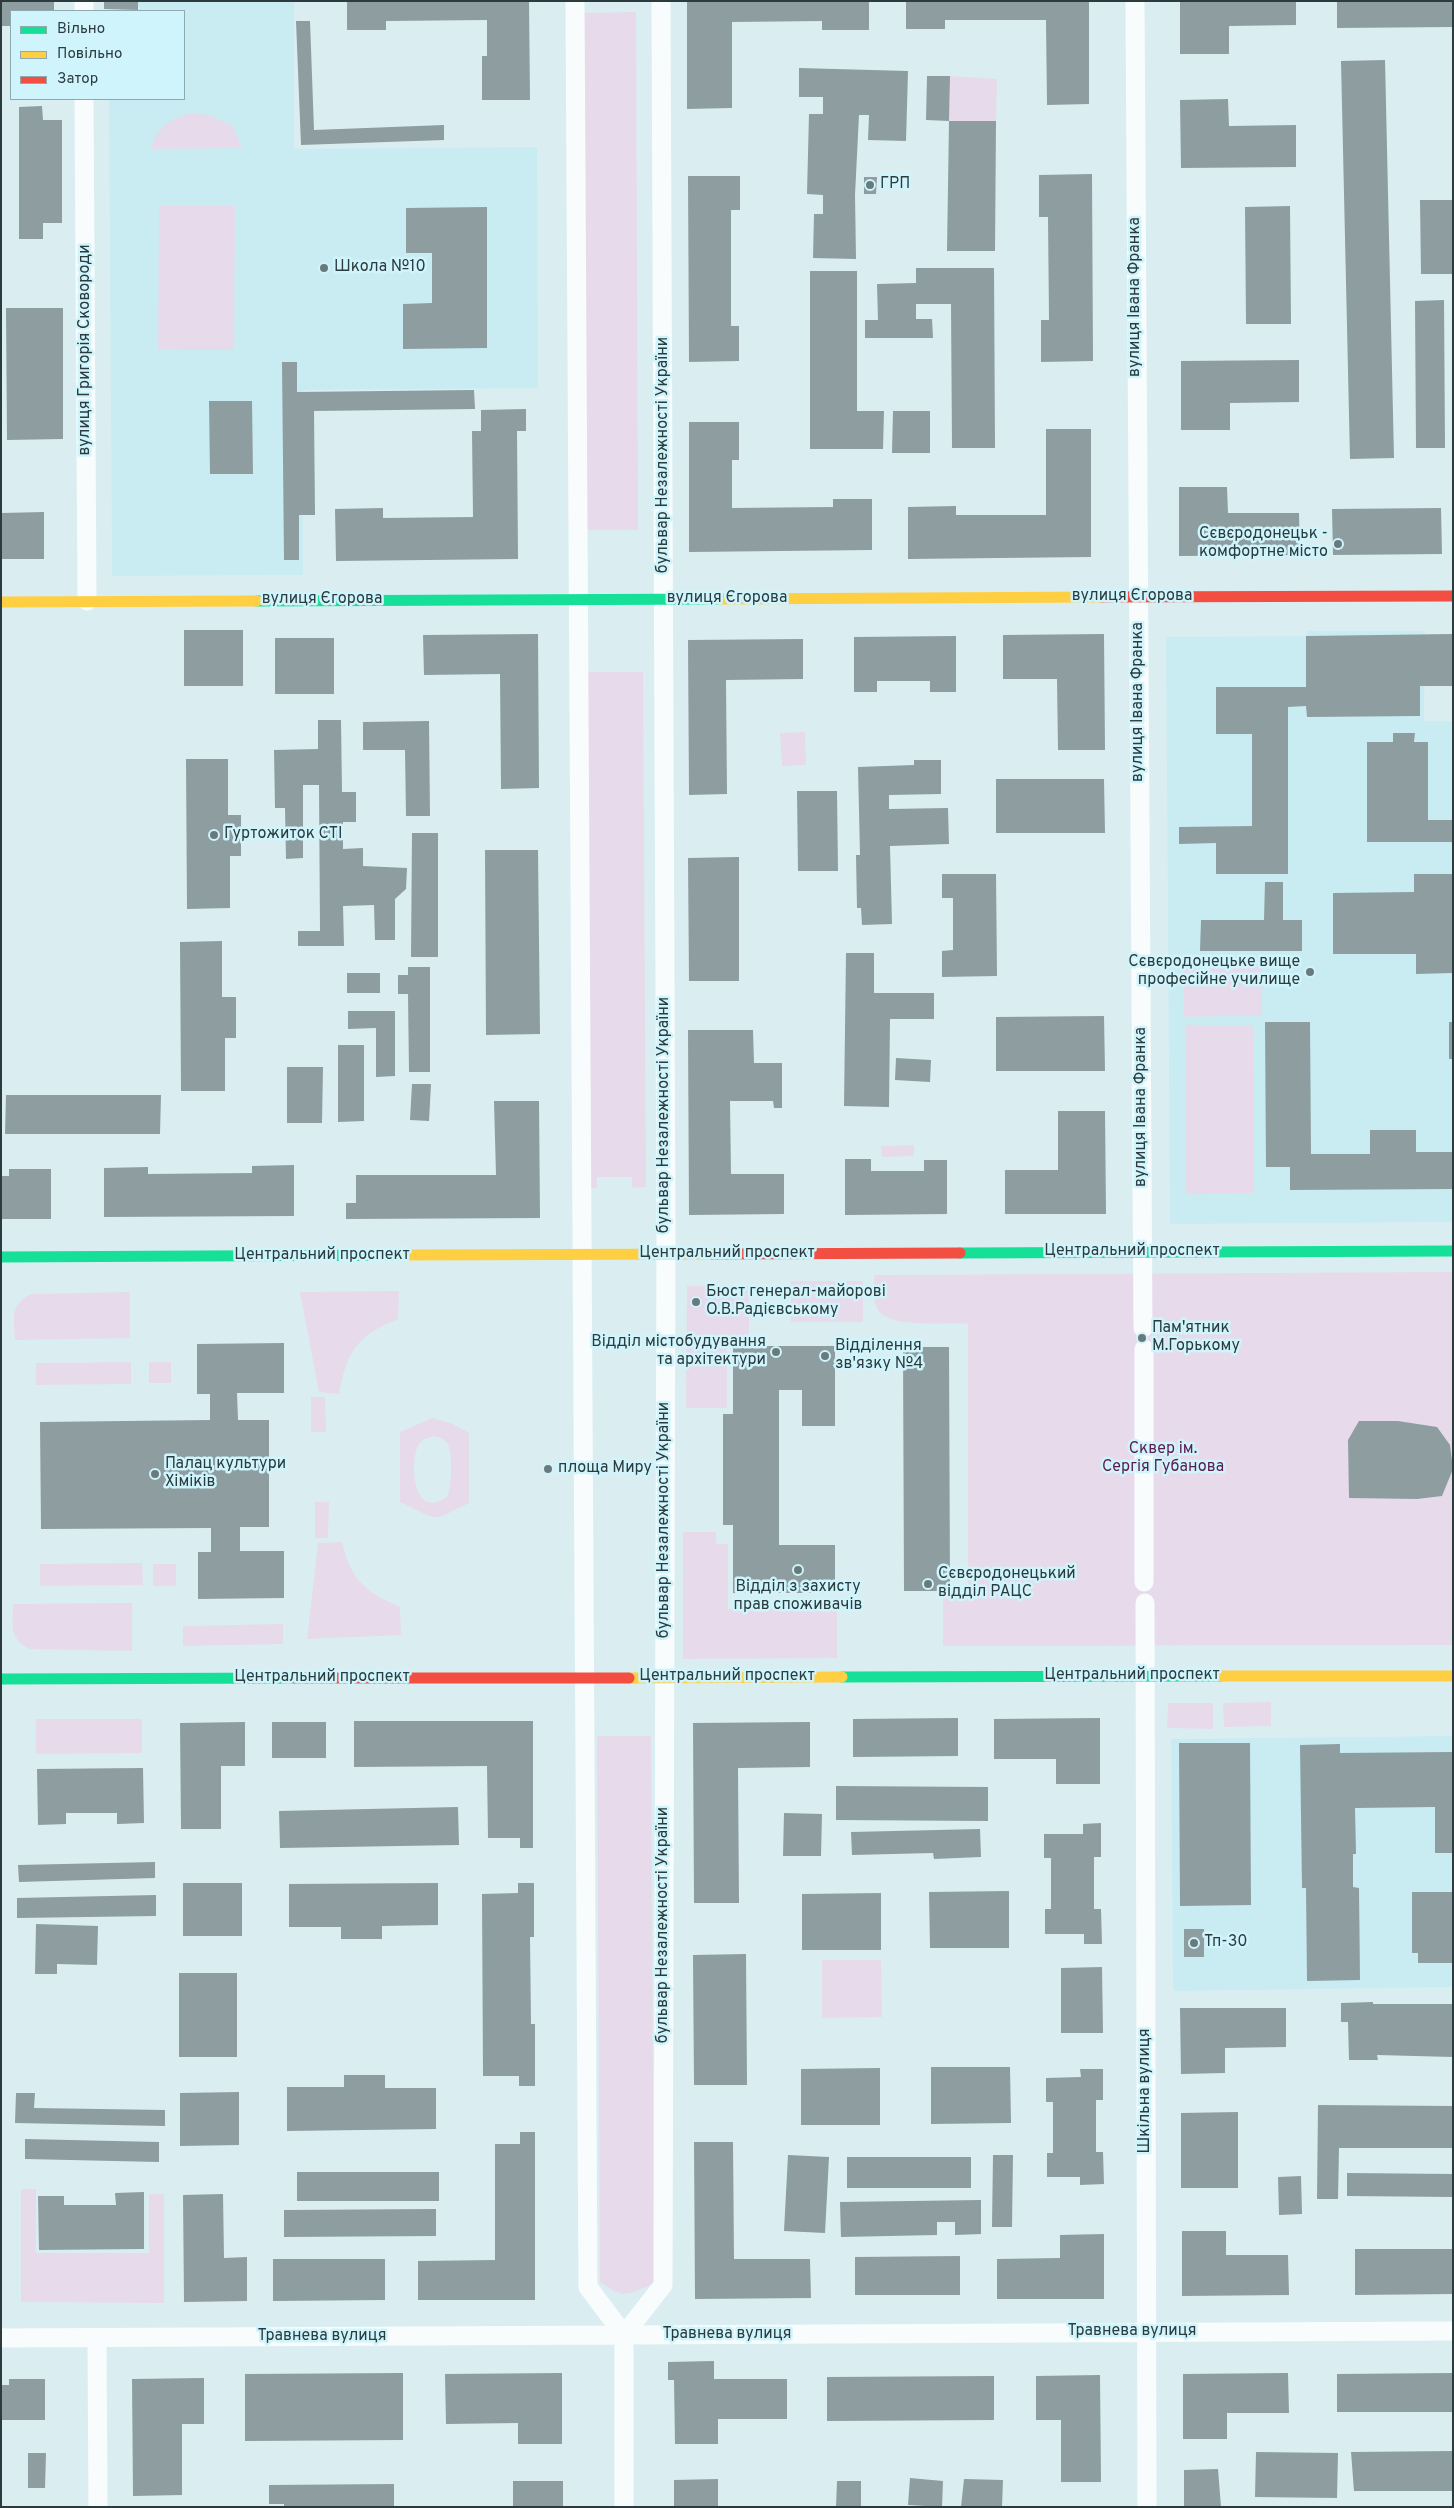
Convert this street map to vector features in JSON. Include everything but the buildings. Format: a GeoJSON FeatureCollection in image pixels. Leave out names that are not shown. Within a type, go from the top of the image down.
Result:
{"type":"FeatureCollection","features":[{"type":"Feature","properties":{"kind":"street"},"geometry":{"type":"LineString","coordinates":[[575,1],[588,2286],[624,2335],[624,2507]]}},
{"type":"Feature","properties":{"kind":"street","name":"бульвар Незалежності України"},"geometry":{"type":"LineString","coordinates":[[624,2335],[663,2285],[666,1254],[661,1]]}},
{"type":"Feature","properties":{"kind":"street","name":"вулиця Івана Франка"},"geometry":{"type":"LineString","coordinates":[[1135,1],[1143,1328]]}},
{"type":"Feature","properties":{"kind":"street","name":"вулиця Григорія Сковороди"},"geometry":{"type":"LineString","coordinates":[[84,100],[87,601]]}},
{"type":"Feature","properties":{"kind":"street","name":"вулиця Єгорова"},"geometry":{"type":"LineString","coordinates":[[1,602],[1453,596]]}},
{"type":"Feature","properties":{"kind":"street","name":"Центральний проспект"},"geometry":{"type":"LineString","coordinates":[[1,1257],[1453,1251]]}},
{"type":"Feature","properties":{"kind":"street"},"geometry":{"type":"LineString","coordinates":[[1144,1349],[1144,1582]]}},
{"type":"Feature","properties":{"kind":"street","name":"Шкільна вулиця"},"geometry":{"type":"LineString","coordinates":[[1144,1603],[1147,2507]]}},
{"type":"Feature","properties":{"kind":"street","name":"Центральний проспект"},"geometry":{"type":"LineString","coordinates":[[1,1679],[1453,1676]]}},
{"type":"Feature","properties":{"kind":"street","name":"Травнева вулиця"},"geometry":{"type":"LineString","coordinates":[[1,2338],[1453,2331]]}},
{"type":"Feature","properties":{"kind":"street"},"geometry":{"type":"LineString","coordinates":[[97,2338],[98,2507]]}},
{"type":"Feature","properties":{"kind":"shaded area","name":"Школа №10"},"geometry":{"type":"Polygon","coordinates":[[[138,1],[294,1],[294,149],[537,147],[538,388],[303,390],[303,575],[112,576],[109,100],[185,100],[185,10],[139,10],[138,1]]]}},
{"type":"Feature","properties":{"kind":"shaded area","name":"Сєвєродонецьке вище професійне училище"},"geometry":{"type":"Polygon","coordinates":[[[1308,631],[1425,631],[1424,721],[1453,721],[1453,1222],[1170,1224],[1166,637],[1306,636],[1308,631]]]}},
{"type":"Feature","properties":{"kind":"shaded area"},"geometry":{"type":"Polygon","coordinates":[[[1453,1736],[1453,1987],[1173,1991],[1171,1739],[1453,1736]]]}},
{"type":"Feature","properties":{"kind":"green space"},"geometry":{"type":"Polygon","coordinates":[[[636,12],[638,530],[582,530],[578,13],[636,12]]]}},
{"type":"Feature","properties":{"kind":"green space"},"geometry":{"type":"Polygon","coordinates":[[[950,76],[997,79],[996,121],[949,121],[950,76]]]}},
{"type":"Feature","properties":{"kind":"green space"},"geometry":{"type":"Polygon","coordinates":[[[192,113],[208,115],[232,125],[242,148],[151,149],[153,141],[166,125],[177,118],[192,113]]]}},
{"type":"Feature","properties":{"kind":"green space"},"geometry":{"type":"Polygon","coordinates":[[[159,206],[235,206],[234,350],[158,349],[159,206]]]}},
{"type":"Feature","properties":{"kind":"green space"},"geometry":{"type":"Polygon","coordinates":[[[582,672],[643,672],[646,1187],[632,1188],[632,1177],[597,1177],[597,1188],[584,1188],[582,672]]]}},
{"type":"Feature","properties":{"kind":"green space"},"geometry":{"type":"Polygon","coordinates":[[[805,732],[806,765],[782,766],[780,733],[805,732]]]}},
{"type":"Feature","properties":{"kind":"green space"},"geometry":{"type":"Polygon","coordinates":[[[1262,967],[1262,1015],[1184,1017],[1184,969],[1262,967]]]}},
{"type":"Feature","properties":{"kind":"green space"},"geometry":{"type":"Polygon","coordinates":[[[1186,1025],[1253,1025],[1254,1193],[1186,1194],[1186,1025]]]}},
{"type":"Feature","properties":{"kind":"green space"},"geometry":{"type":"Polygon","coordinates":[[[914,1145],[914,1156],[882,1157],[881,1146],[914,1145]]]}},
{"type":"Feature","properties":{"kind":"green space","name":"Сквер ім. Сергія Губанова"},"geometry":{"type":"Polygon","coordinates":[[[1453,1272],[1453,1645],[943,1646],[943,1595],[968,1595],[968,1324],[907,1322],[885,1316],[876,1306],[874,1275],[1453,1272]]]}},
{"type":"Feature","properties":{"kind":"green space"},"geometry":{"type":"Polygon","coordinates":[[[791,1281],[863,1281],[863,1322],[791,1322],[791,1281]]]}},
{"type":"Feature","properties":{"kind":"green space"},"geometry":{"type":"Polygon","coordinates":[[[687,1286],[749,1286],[749,1343],[727,1343],[727,1408],[686,1408],[687,1286]]]}},
{"type":"Feature","properties":{"kind":"green space"},"geometry":{"type":"Polygon","coordinates":[[[399,1291],[398,1319],[373,1332],[356,1347],[346,1367],[339,1394],[319,1392],[300,1292],[399,1291]]]}},
{"type":"Feature","properties":{"kind":"green space"},"geometry":{"type":"Polygon","coordinates":[[[130,1292],[130,1338],[15,1340],[14,1313],[19,1303],[31,1294],[130,1292]]]}},
{"type":"Feature","properties":{"kind":"green space"},"geometry":{"type":"Polygon","coordinates":[[[131,1362],[131,1384],[36,1385],[36,1363],[131,1362]]]}},
{"type":"Feature","properties":{"kind":"green space"},"geometry":{"type":"Polygon","coordinates":[[[149,1362],[171,1362],[171,1383],[149,1383],[149,1362]]]}},
{"type":"Feature","properties":{"kind":"green space"},"geometry":{"type":"Polygon","coordinates":[[[311,1397],[325,1397],[326,1432],[311,1432],[311,1397]]]}},
{"type":"Feature","properties":{"kind":"green space"},"geometry":{"type":"Polygon","coordinates":[[[432,1418],[451,1423],[469,1433],[469,1503],[440,1517],[434,1517],[400,1502],[400,1432],[432,1418]],[[433,1436],[419,1444],[416,1451],[414,1473],[420,1495],[426,1501],[435,1502],[447,1497],[451,1470],[449,1447],[446,1441],[433,1436]]]}},
{"type":"Feature","properties":{"kind":"green space"},"geometry":{"type":"Polygon","coordinates":[[[315,1502],[329,1502],[328,1538],[315,1538],[315,1502]]]}},
{"type":"Feature","properties":{"kind":"green space"},"geometry":{"type":"Polygon","coordinates":[[[683,1532],[716,1532],[716,1544],[728,1544],[728,1609],[837,1609],[837,1658],[683,1659],[683,1532]]]}},
{"type":"Feature","properties":{"kind":"green space"},"geometry":{"type":"Polygon","coordinates":[[[342,1542],[350,1566],[361,1583],[377,1596],[400,1607],[401,1635],[307,1639],[318,1543],[342,1542]]]}},
{"type":"Feature","properties":{"kind":"green space"},"geometry":{"type":"Polygon","coordinates":[[[142,1563],[143,1585],[40,1586],[40,1564],[142,1563]]]}},
{"type":"Feature","properties":{"kind":"green space"},"geometry":{"type":"Polygon","coordinates":[[[153,1564],[176,1564],[176,1586],[153,1586],[153,1564]]]}},
{"type":"Feature","properties":{"kind":"green space"},"geometry":{"type":"Polygon","coordinates":[[[132,1603],[132,1651],[30,1649],[18,1640],[13,1631],[13,1604],[132,1603]]]}},
{"type":"Feature","properties":{"kind":"green space"},"geometry":{"type":"Polygon","coordinates":[[[283,1624],[283,1644],[183,1646],[183,1626],[283,1624]]]}},
{"type":"Feature","properties":{"kind":"green space"},"geometry":{"type":"Polygon","coordinates":[[[1271,1702],[1271,1726],[1224,1727],[1223,1703],[1271,1702]]]}},
{"type":"Feature","properties":{"kind":"green space"},"geometry":{"type":"Polygon","coordinates":[[[1168,1703],[1213,1703],[1213,1729],[1167,1728],[1168,1703]]]}},
{"type":"Feature","properties":{"kind":"green space"},"geometry":{"type":"Polygon","coordinates":[[[36,1719],[142,1719],[142,1753],[36,1754],[36,1719]]]}},
{"type":"Feature","properties":{"kind":"green space"},"geometry":{"type":"Polygon","coordinates":[[[597,1736],[651,1736],[654,2283],[627,2294],[608,2288],[600,2282],[597,1736]]]}},
{"type":"Feature","properties":{"kind":"green space"},"geometry":{"type":"Polygon","coordinates":[[[822,1960],[881,1960],[882,2017],[822,2018],[822,1960]]]}},
{"type":"Feature","properties":{"kind":"green space"},"geometry":{"type":"Polygon","coordinates":[[[21,2189],[36,2189],[36,2253],[149,2253],[149,2194],[164,2194],[164,2303],[21,2302],[21,2189]]]}},
{"type":"Feature","properties":{"kind":"traffic: fast"},"geometry":{"type":"LineString","coordinates":[[257,601],[720,599]]}},
{"type":"Feature","properties":{"kind":"traffic: fast"},"geometry":{"type":"LineString","coordinates":[[960,1253],[1453,1251]]}},
{"type":"Feature","properties":{"kind":"traffic: fast"},"geometry":{"type":"LineString","coordinates":[[1,1257],[403,1255]]}},
{"type":"Feature","properties":{"kind":"traffic: fast"},"geometry":{"type":"LineString","coordinates":[[842,1677],[1221,1676]]}},
{"type":"Feature","properties":{"kind":"traffic: fast"},"geometry":{"type":"LineString","coordinates":[[1,1679],[296,1678]]}},
{"type":"Feature","properties":{"kind":"traffic: slow"},"geometry":{"type":"LineString","coordinates":[[720,599],[1101,597]]}},
{"type":"Feature","properties":{"kind":"traffic: slow"},"geometry":{"type":"LineString","coordinates":[[1,602],[257,601]]}},
{"type":"Feature","properties":{"kind":"traffic: slow"},"geometry":{"type":"LineString","coordinates":[[403,1255],[713,1254]]}},
{"type":"Feature","properties":{"kind":"traffic: slow"},"geometry":{"type":"LineString","coordinates":[[1221,1676],[1453,1676]]}},
{"type":"Feature","properties":{"kind":"traffic: slow"},"geometry":{"type":"LineString","coordinates":[[629,1678],[842,1677]]}},
{"type":"Feature","properties":{"kind":"traffic: jam"},"geometry":{"type":"LineString","coordinates":[[1101,597],[1453,596]]}},
{"type":"Feature","properties":{"kind":"traffic: jam"},"geometry":{"type":"LineString","coordinates":[[713,1254],[960,1253]]}},
{"type":"Feature","properties":{"kind":"traffic: jam"},"geometry":{"type":"LineString","coordinates":[[296,1678],[629,1678]]}},
{"type":"Feature","properties":{"kind":"place","name":"ГРП"},"geometry":{"type":"Point","coordinates":[870,185]}},
{"type":"Feature","properties":{"kind":"place","name":"Школа №10"},"geometry":{"type":"Point","coordinates":[324,268]}},
{"type":"Feature","properties":{"kind":"place","name":"Сєвєродонецьк - комфортне місто"},"geometry":{"type":"Point","coordinates":[1338,544]}},
{"type":"Feature","properties":{"kind":"place","name":"Гуртожиток СТІ"},"geometry":{"type":"Point","coordinates":[214,835]}},
{"type":"Feature","properties":{"kind":"place","name":"Сєвєродонецьке вище професійне училище"},"geometry":{"type":"Point","coordinates":[1310,972]}},
{"type":"Feature","properties":{"kind":"place","name":"Бюст генерал-майорові О.В.Радієвському"},"geometry":{"type":"Point","coordinates":[696,1302]}},
{"type":"Feature","properties":{"kind":"place","name":"Пам'ятник М.Горькому"},"geometry":{"type":"Point","coordinates":[1142,1338]}},
{"type":"Feature","properties":{"kind":"place","name":"Відділ містобудування та архітектури"},"geometry":{"type":"Point","coordinates":[776,1352]}},
{"type":"Feature","properties":{"kind":"place","name":"Відділення зв'язку №4"},"geometry":{"type":"Point","coordinates":[825,1356]}},
{"type":"Feature","properties":{"kind":"place","name":"площа Миру"},"geometry":{"type":"Point","coordinates":[548,1469]}},
{"type":"Feature","properties":{"kind":"place","name":"Палац культури Хіміків"},"geometry":{"type":"Point","coordinates":[155,1474]}},
{"type":"Feature","properties":{"kind":"place","name":"Відділ з захисту прав споживачів"},"geometry":{"type":"Point","coordinates":[798,1570]}},
{"type":"Feature","properties":{"kind":"place","name":"Сєвєродонецький відділ РАЦС"},"geometry":{"type":"Point","coordinates":[928,1584]}},
{"type":"Feature","properties":{"kind":"place","name":"Тп-30"},"geometry":{"type":"Point","coordinates":[1194,1943]}}]}
